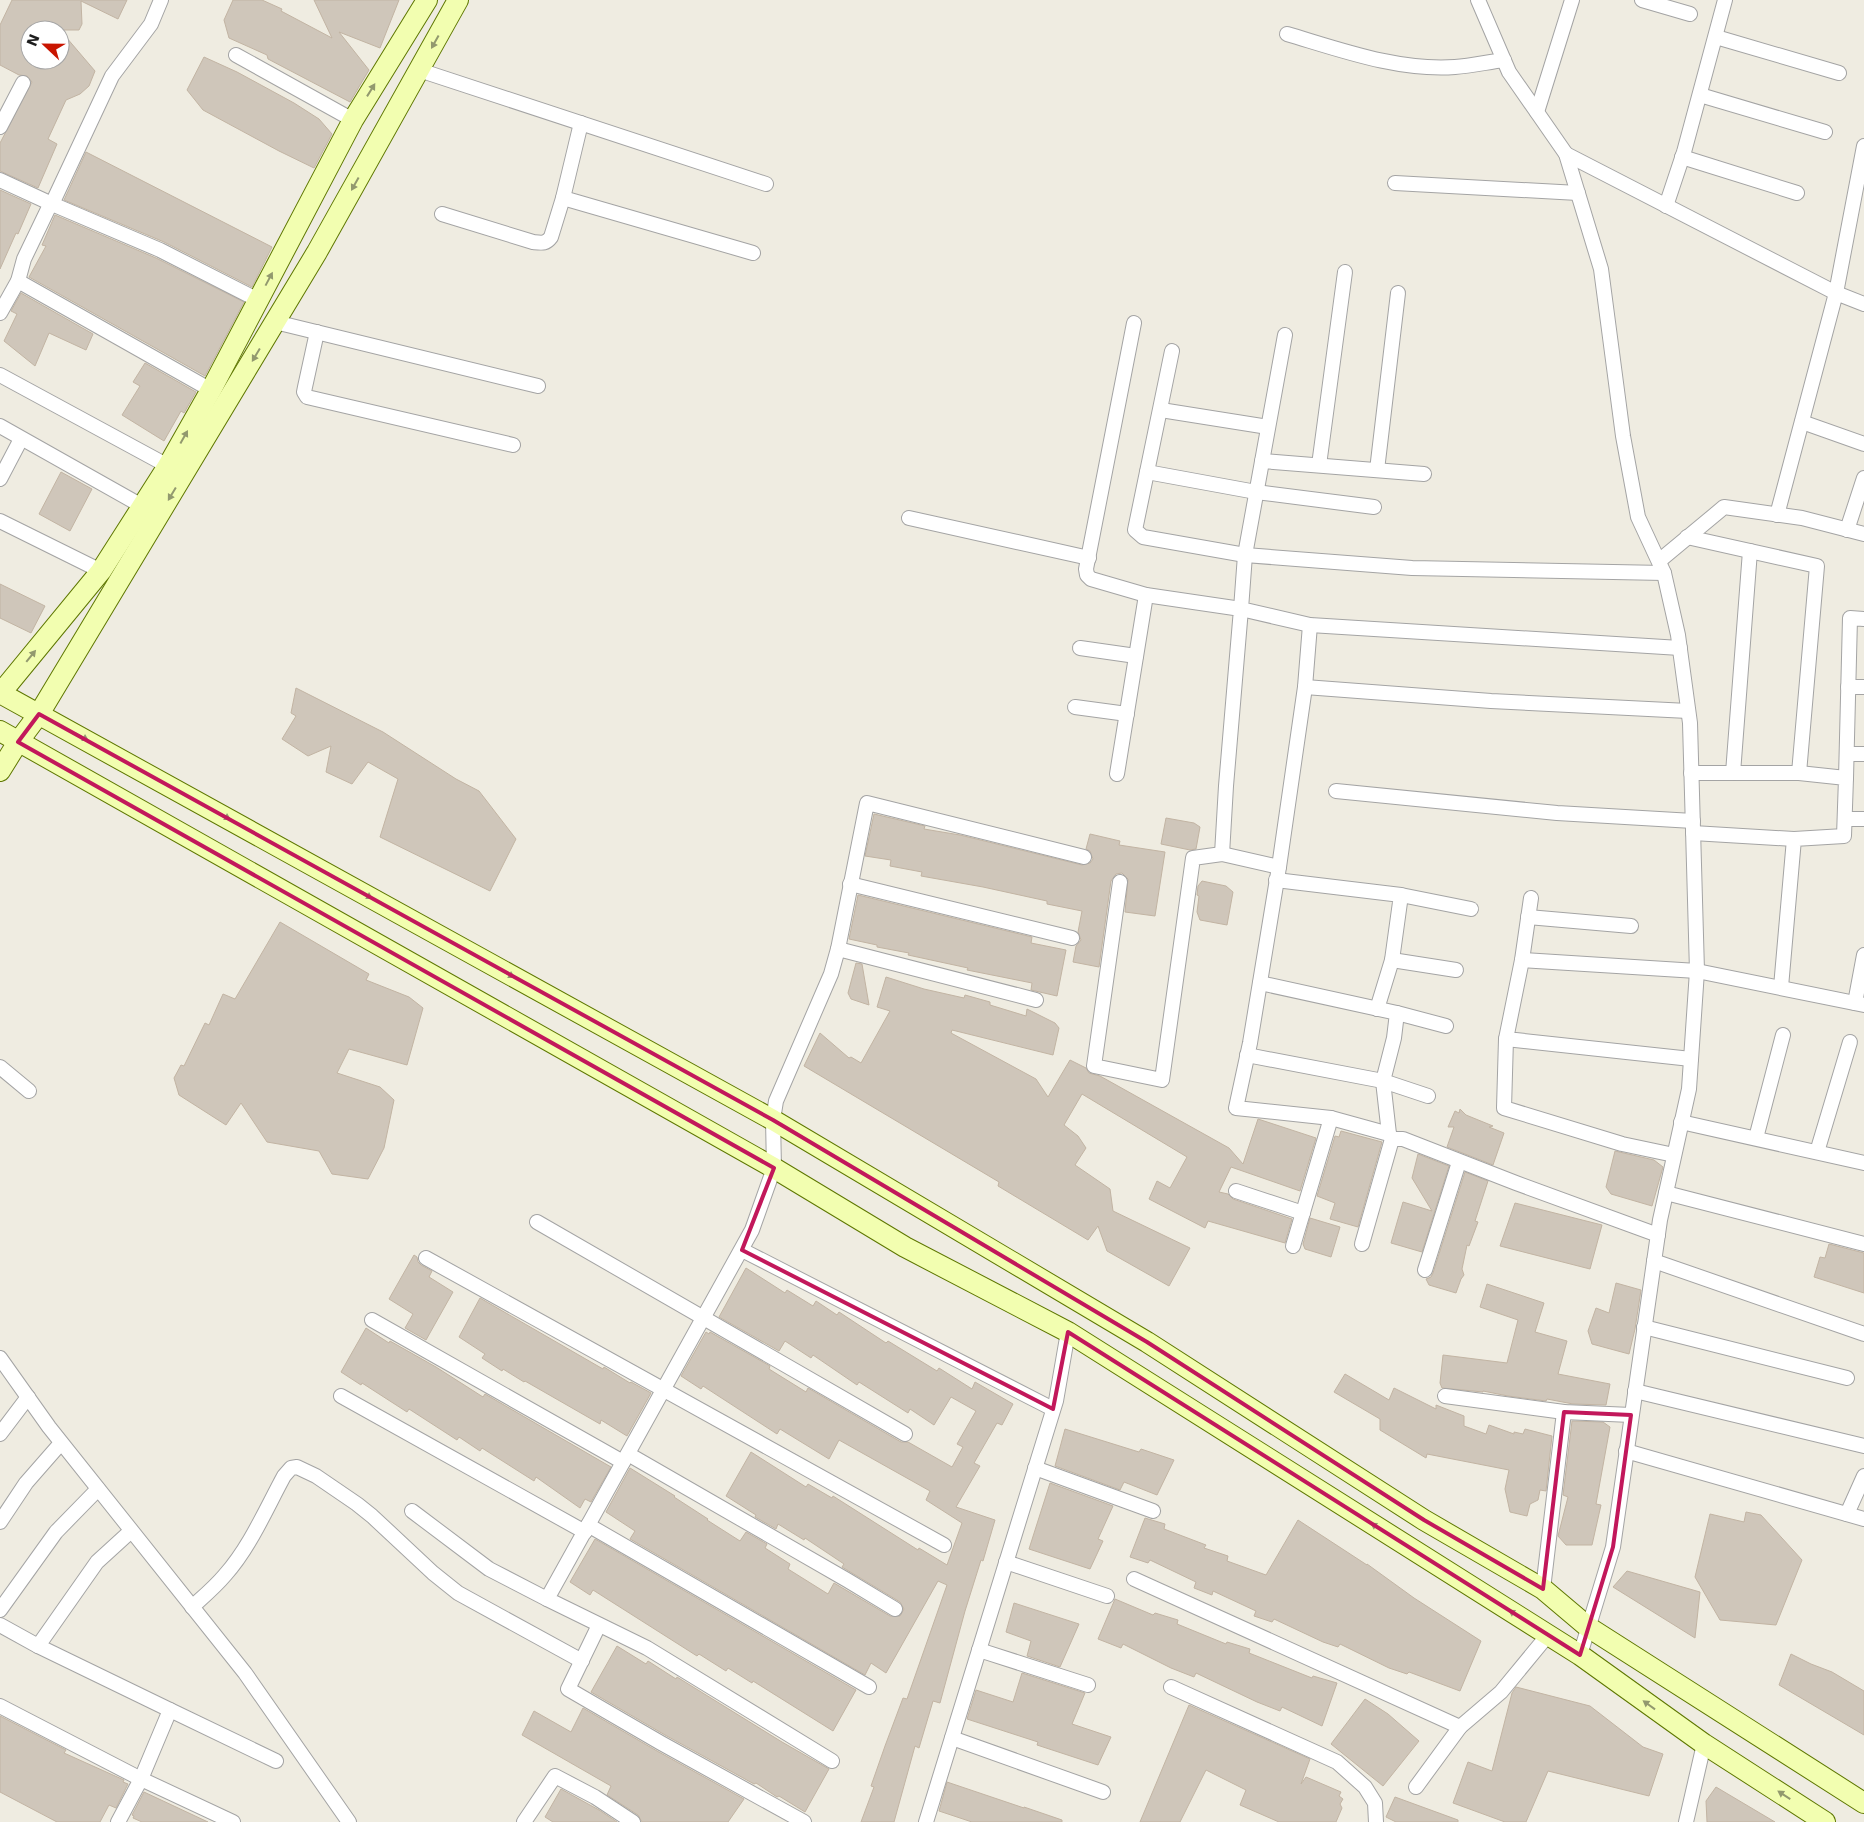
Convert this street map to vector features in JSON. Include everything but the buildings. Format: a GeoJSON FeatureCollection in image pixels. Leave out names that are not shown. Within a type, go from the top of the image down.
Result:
{"type":"FeatureCollection","features":[{"type":"Feature","properties":{"kind":"street"},"geometry":{"type":"LineString","coordinates":[[2,305],[18,282],[24,259],[33,238],[52,204],[112,76],[151,24],[161,0]]}},
{"type":"Feature","properties":{"kind":"street"},"geometry":{"type":"LineString","coordinates":[[426,0],[353,120],[211,390],[168,466],[101,570],[0,693],[773,1120],[1147,1342],[1424,1520],[1543,1589],[1588,1627],[1864,1804]]}},
{"type":"Feature","properties":{"kind":"street"},"geometry":{"type":"LineString","coordinates":[[0,771],[18,742],[39,714],[317,252],[458,0]]}},
{"type":"Feature","properties":{"kind":"street"},"geometry":{"type":"LineString","coordinates":[[1478,0],[1509,72],[1566,154],[1601,269],[1623,436],[1638,516],[1661,567],[1680,648],[1688,711],[1698,971],[1688,1089],[1658,1235],[1613,1547],[1580,1656]]}},
{"type":"Feature","properties":{"kind":"street"},"geometry":{"type":"LineString","coordinates":[[1537,112],[1572,0]]}},
{"type":"Feature","properties":{"kind":"street"},"geometry":{"type":"LineString","coordinates":[[1642,0],[1690,14]]}},
{"type":"Feature","properties":{"kind":"street"},"geometry":{"type":"LineString","coordinates":[[1666,206],[1682,157],[1726,0]]}},
{"type":"Feature","properties":{"kind":"street"},"geometry":{"type":"LineString","coordinates":[[1288,34],[1357,55],[1426,67],[1456,67],[1504,60]]}},
{"type":"Feature","properties":{"kind":"street"},"geometry":{"type":"LineString","coordinates":[[1716,36],[1839,72]]}},
{"type":"Feature","properties":{"kind":"street"},"geometry":{"type":"LineString","coordinates":[[236,55],[353,120]]}},
{"type":"Feature","properties":{"kind":"street"},"geometry":{"type":"LineString","coordinates":[[419,70],[766,184]]}},
{"type":"Feature","properties":{"kind":"street"},"geometry":{"type":"LineString","coordinates":[[0,128],[23,83]]}},
{"type":"Feature","properties":{"kind":"street"},"geometry":{"type":"LineString","coordinates":[[1700,94],[1825,132]]}},
{"type":"Feature","properties":{"kind":"street"},"geometry":{"type":"LineString","coordinates":[[442,214],[542,244],[548,242],[552,237],[564,198],[581,123]]}},
{"type":"Feature","properties":{"kind":"street"},"geometry":{"type":"LineString","coordinates":[[1777,515],[1836,293],[1864,146]]}},
{"type":"Feature","properties":{"kind":"street"},"geometry":{"type":"LineString","coordinates":[[1566,154],[1836,293],[1864,304]]}},
{"type":"Feature","properties":{"kind":"street"},"geometry":{"type":"LineString","coordinates":[[1682,157],[1798,193]]}},
{"type":"Feature","properties":{"kind":"street"},"geometry":{"type":"LineString","coordinates":[[0,180],[160,250],[258,300]]}},
{"type":"Feature","properties":{"kind":"street"},"geometry":{"type":"LineString","coordinates":[[1395,183],[1578,193]]}},
{"type":"Feature","properties":{"kind":"street"},"geometry":{"type":"LineString","coordinates":[[564,198],[753,253]]}},
{"type":"Feature","properties":{"kind":"street"},"geometry":{"type":"LineString","coordinates":[[1319,465],[1345,272]]}},
{"type":"Feature","properties":{"kind":"street"},"geometry":{"type":"LineString","coordinates":[[18,282],[211,390]]}},
{"type":"Feature","properties":{"kind":"street"},"geometry":{"type":"LineString","coordinates":[[1377,470],[1398,294]]}},
{"type":"Feature","properties":{"kind":"street"},"geometry":{"type":"LineString","coordinates":[[275,322],[538,386]]}},
{"type":"Feature","properties":{"kind":"street"},"geometry":{"type":"LineString","coordinates":[[1134,323],[1086,569],[1087,575],[1091,579],[1146,595],[1241,609],[1310,625],[1680,648]]}},
{"type":"Feature","properties":{"kind":"street"},"geometry":{"type":"LineString","coordinates":[[317,332],[304,392],[307,397],[513,445]]}},
{"type":"Feature","properties":{"kind":"street"},"geometry":{"type":"LineString","coordinates":[[1222,854],[1245,554],[1285,335]]}},
{"type":"Feature","properties":{"kind":"street"},"geometry":{"type":"LineString","coordinates":[[1172,351],[1135,530],[1143,537],[1245,554],[1432,569],[1661,567],[1687,537],[1724,507],[1802,518],[1864,534]]}},
{"type":"Feature","properties":{"kind":"street"},"geometry":{"type":"LineString","coordinates":[[0,375],[168,466]]}},
{"type":"Feature","properties":{"kind":"street"},"geometry":{"type":"LineString","coordinates":[[1161,410],[1268,427]]}},
{"type":"Feature","properties":{"kind":"street"},"geometry":{"type":"LineString","coordinates":[[1802,422],[1864,444]]}},
{"type":"Feature","properties":{"kind":"street"},"geometry":{"type":"LineString","coordinates":[[0,426],[142,506]]}},
{"type":"Feature","properties":{"kind":"street"},"geometry":{"type":"LineString","coordinates":[[0,479],[21,439]]}},
{"type":"Feature","properties":{"kind":"street"},"geometry":{"type":"LineString","coordinates":[[1262,461],[1424,474]]}},
{"type":"Feature","properties":{"kind":"street"},"geometry":{"type":"LineString","coordinates":[[1147,472],[1256,492],[1374,507]]}},
{"type":"Feature","properties":{"kind":"street"},"geometry":{"type":"LineString","coordinates":[[1847,530],[1864,478]]}},
{"type":"Feature","properties":{"kind":"street"},"geometry":{"type":"LineString","coordinates":[[910,518],[1088,558]]}},
{"type":"Feature","properties":{"kind":"street"},"geometry":{"type":"LineString","coordinates":[[0,521],[101,570]]}},
{"type":"Feature","properties":{"kind":"street"},"geometry":{"type":"LineString","coordinates":[[1687,537],[1817,566],[1800,773]]}},
{"type":"Feature","properties":{"kind":"street"},"geometry":{"type":"LineString","coordinates":[[1733,773],[1750,551]]}},
{"type":"Feature","properties":{"kind":"street"},"geometry":{"type":"LineString","coordinates":[[1117,774],[1146,595]]}},
{"type":"Feature","properties":{"kind":"street"},"geometry":{"type":"LineString","coordinates":[[1336,791],[1794,839],[1844,836],[1850,618],[1864,619]]}},
{"type":"Feature","properties":{"kind":"street"},"geometry":{"type":"LineString","coordinates":[[1310,625],[1305,687],[1278,874],[1260,983],[1236,1108],[1331,1118],[1403,1140],[1658,1235]]}},
{"type":"Feature","properties":{"kind":"street"},"geometry":{"type":"LineString","coordinates":[[1080,648],[1136,656]]}},
{"type":"Feature","properties":{"kind":"street"},"geometry":{"type":"LineString","coordinates":[[1305,687],[1491,701],[1688,711]]}},
{"type":"Feature","properties":{"kind":"street"},"geometry":{"type":"LineString","coordinates":[[1848,687],[1864,687]]}},
{"type":"Feature","properties":{"kind":"street"},"geometry":{"type":"LineString","coordinates":[[1075,707],[1127,714]]}},
{"type":"Feature","properties":{"kind":"street"},"geometry":{"type":"LineString","coordinates":[[0,731],[774,1168],[905,1247],[1068,1332],[1548,1635],[1704,1744],[1825,1822]]}},
{"type":"Feature","properties":{"kind":"street"},"geometry":{"type":"LineString","coordinates":[[1846,754],[1864,754]]}},
{"type":"Feature","properties":{"kind":"street"},"geometry":{"type":"LineString","coordinates":[[1691,773],[1800,773],[1846,778]]}},
{"type":"Feature","properties":{"kind":"street"},"geometry":{"type":"LineString","coordinates":[[547,1600],[752,1230],[774,1168],[773,1120],[776,1101],[831,974],[838,949],[867,803],[1084,857]]}},
{"type":"Feature","properties":{"kind":"street"},"geometry":{"type":"LineString","coordinates":[[1845,819],[1864,819]]}},
{"type":"Feature","properties":{"kind":"street"},"geometry":{"type":"LineString","coordinates":[[1780,987],[1794,839]]}},
{"type":"Feature","properties":{"kind":"street"},"geometry":{"type":"LineString","coordinates":[[1120,882],[1094,1066],[1162,1080],[1194,858],[1222,854],[1278,874],[1472,909]]}},
{"type":"Feature","properties":{"kind":"street"},"geometry":{"type":"LineString","coordinates":[[850,884],[1072,938]]}},
{"type":"Feature","properties":{"kind":"street"},"geometry":{"type":"LineString","coordinates":[[1377,1009],[1392,960],[1401,895]]}},
{"type":"Feature","properties":{"kind":"street"},"geometry":{"type":"LineString","coordinates":[[1530,898],[1522,960],[1506,1039],[1504,1108],[1622,1144],[1674,1155]]}},
{"type":"Feature","properties":{"kind":"street"},"geometry":{"type":"LineString","coordinates":[[1528,917],[1632,926]]}},
{"type":"Feature","properties":{"kind":"street"},"geometry":{"type":"LineString","coordinates":[[838,949],[1036,1000]]}},
{"type":"Feature","properties":{"kind":"street"},"geometry":{"type":"LineString","coordinates":[[1522,960],[1698,971],[1859,1004],[1864,955]]}},
{"type":"Feature","properties":{"kind":"street"},"geometry":{"type":"LineString","coordinates":[[1392,960],[1456,970]]}},
{"type":"Feature","properties":{"kind":"street"},"geometry":{"type":"LineString","coordinates":[[1260,983],[1397,1013],[1446,1026]]}},
{"type":"Feature","properties":{"kind":"street"},"geometry":{"type":"LineString","coordinates":[[1362,1244],[1390,1136],[1384,1081],[1394,1038],[1397,1013]]}},
{"type":"Feature","properties":{"kind":"street"},"geometry":{"type":"LineString","coordinates":[[1756,1138],[1783,1035]]}},
{"type":"Feature","properties":{"kind":"street"},"geometry":{"type":"LineString","coordinates":[[1506,1039],[1691,1059]]}},
{"type":"Feature","properties":{"kind":"street"},"geometry":{"type":"LineString","coordinates":[[1817,1152],[1850,1042]]}},
{"type":"Feature","properties":{"kind":"street"},"geometry":{"type":"LineString","coordinates":[[1247,1055],[1384,1081],[1428,1096]]}},
{"type":"Feature","properties":{"kind":"street"},"geometry":{"type":"LineString","coordinates":[[0,1067],[29,1092]]}},
{"type":"Feature","properties":{"kind":"street"},"geometry":{"type":"LineString","coordinates":[[1293,1246],[1331,1118]]}},
{"type":"Feature","properties":{"kind":"street"},"geometry":{"type":"LineString","coordinates":[[1681,1122],[1864,1163]]}},
{"type":"Feature","properties":{"kind":"street"},"geometry":{"type":"LineString","coordinates":[[1425,1270],[1459,1162]]}},
{"type":"Feature","properties":{"kind":"street"},"geometry":{"type":"LineString","coordinates":[[1236,1191],[1303,1213]]}},
{"type":"Feature","properties":{"kind":"street"},"geometry":{"type":"LineString","coordinates":[[1666,1193],[1864,1244]]}},
{"type":"Feature","properties":{"kind":"street"},"geometry":{"type":"LineString","coordinates":[[537,1222],[905,1434]]}},
{"type":"Feature","properties":{"kind":"street"},"geometry":{"type":"LineString","coordinates":[[742,1250],[1053,1409]]}},
{"type":"Feature","properties":{"kind":"street"},"geometry":{"type":"LineString","coordinates":[[426,1258],[944,1545]]}},
{"type":"Feature","properties":{"kind":"street"},"geometry":{"type":"LineString","coordinates":[[1654,1261],[1864,1334]]}},
{"type":"Feature","properties":{"kind":"street"},"geometry":{"type":"LineString","coordinates":[[372,1320],[847,1580],[895,1609]]}},
{"type":"Feature","properties":{"kind":"street"},"geometry":{"type":"LineString","coordinates":[[1644,1327],[1848,1378]]}},
{"type":"Feature","properties":{"kind":"street"},"geometry":{"type":"LineString","coordinates":[[926,1822],[1053,1409],[1068,1332]]}},
{"type":"Feature","properties":{"kind":"street"},"geometry":{"type":"LineString","coordinates":[[0,1358],[61,1443],[245,1673],[349,1822]]}},
{"type":"Feature","properties":{"kind":"street"},"geometry":{"type":"LineString","coordinates":[[1635,1391],[1864,1446]]}},
{"type":"Feature","properties":{"kind":"street"},"geometry":{"type":"LineString","coordinates":[[341,1396],[587,1528],[869,1687]]}},
{"type":"Feature","properties":{"kind":"street"},"geometry":{"type":"LineString","coordinates":[[1445,1396],[1564,1412],[1631,1415]]}},
{"type":"Feature","properties":{"kind":"street"},"geometry":{"type":"LineString","coordinates":[[0,1434],[28,1397]]}},
{"type":"Feature","properties":{"kind":"street"},"geometry":{"type":"LineString","coordinates":[[1543,1589],[1564,1412]]}},
{"type":"Feature","properties":{"kind":"street"},"geometry":{"type":"LineString","coordinates":[[0,1522],[26,1484],[61,1443]]}},
{"type":"Feature","properties":{"kind":"street"},"geometry":{"type":"LineString","coordinates":[[1626,1451],[1864,1519]]}},
{"type":"Feature","properties":{"kind":"street"},"geometry":{"type":"LineString","coordinates":[[192,1607],[225,1576],[245,1547],[284,1476],[291,1468],[297,1466],[316,1476],[357,1504],[458,1593],[582,1661]]}},
{"type":"Feature","properties":{"kind":"street"},"geometry":{"type":"LineString","coordinates":[[1035,1468],[1153,1510]]}},
{"type":"Feature","properties":{"kind":"street"},"geometry":{"type":"LineString","coordinates":[[1847,1514],[1864,1476]]}},
{"type":"Feature","properties":{"kind":"street"},"geometry":{"type":"LineString","coordinates":[[0,1610],[56,1532],[98,1489]]}},
{"type":"Feature","properties":{"kind":"street"},"geometry":{"type":"LineString","coordinates":[[412,1511],[489,1568],[547,1600],[647,1648],[832,1761]]}},
{"type":"Feature","properties":{"kind":"street"},"geometry":{"type":"LineString","coordinates":[[38,1646],[97,1562],[131,1531]]}},
{"type":"Feature","properties":{"kind":"street"},"geometry":{"type":"LineString","coordinates":[[1006,1562],[1107,1596]]}},
{"type":"Feature","properties":{"kind":"street"},"geometry":{"type":"LineString","coordinates":[[1134,1579],[1460,1727]]}},
{"type":"Feature","properties":{"kind":"street"},"geometry":{"type":"LineString","coordinates":[[0,1625],[38,1646],[276,1762]]}},
{"type":"Feature","properties":{"kind":"street"},"geometry":{"type":"LineString","coordinates":[[599,1625],[568,1688],[669,1748],[804,1822]]}},
{"type":"Feature","properties":{"kind":"street"},"geometry":{"type":"LineString","coordinates":[[1416,1787],[1460,1727],[1500,1692],[1548,1635]]}},
{"type":"Feature","properties":{"kind":"street"},"geometry":{"type":"LineString","coordinates":[[979,1650],[1088,1685]]}},
{"type":"Feature","properties":{"kind":"street"},"geometry":{"type":"LineString","coordinates":[[1171,1688],[1337,1762],[1365,1786],[1375,1803],[1376,1822]]}},
{"type":"Feature","properties":{"kind":"street"},"geometry":{"type":"LineString","coordinates":[[0,1706],[141,1779],[233,1822]]}},
{"type":"Feature","properties":{"kind":"street"},"geometry":{"type":"LineString","coordinates":[[118,1822],[141,1779],[170,1710]]}},
{"type":"Feature","properties":{"kind":"street"},"geometry":{"type":"LineString","coordinates":[[952,1738],[1103,1792]]}},
{"type":"Feature","properties":{"kind":"street"},"geometry":{"type":"LineString","coordinates":[[1686,1822],[1704,1744]]}},
{"type":"Feature","properties":{"kind":"street"},"geometry":{"type":"LineString","coordinates":[[524,1822],[555,1776],[633,1822]]}},
{"type":"Feature","properties":{"kind":"highlighted area"},"geometry":{"type":"Polygon","coordinates":[[[39,714],[773,1120],[1147,1342],[1424,1520],[1543,1589],[1564,1412],[1631,1415],[1613,1547],[1580,1655],[1068,1332],[1053,1409],[742,1250],[774,1168],[18,742],[39,714]]]}}]}
